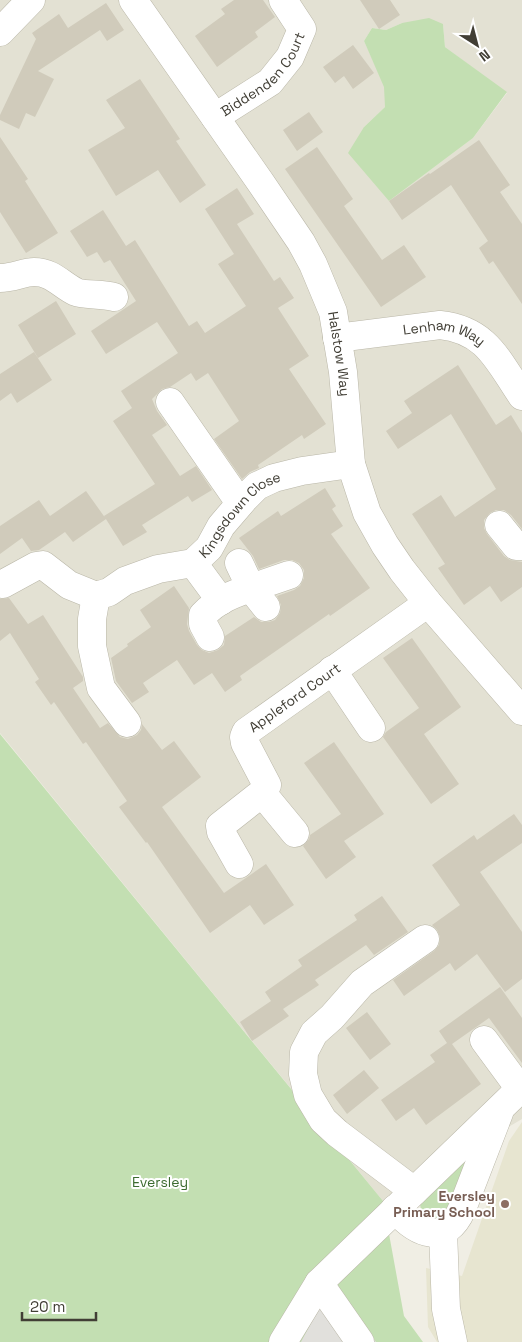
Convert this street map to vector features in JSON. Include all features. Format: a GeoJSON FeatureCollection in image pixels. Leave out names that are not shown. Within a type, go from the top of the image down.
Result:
{"type":"FeatureCollection","features":[{"type":"Feature","properties":{"kind":"street"},"geometry":{"type":"LineString","coordinates":[[0,32],[31,0]]}},
{"type":"Feature","properties":{"kind":"street","name":"Halstow Way"},"geometry":{"type":"LineString","coordinates":[[133,0],[301,242],[313,264],[333,312],[343,372],[351,464],[367,513],[385,545],[428,603],[522,711]]}},
{"type":"Feature","properties":{"kind":"street","name":"Biddenden Court"},"geometry":{"type":"LineString","coordinates":[[215,117],[270,82],[290,57],[302,29],[283,0]]}},
{"type":"Feature","properties":{"kind":"street"},"geometry":{"type":"LineString","coordinates":[[0,278],[12,278],[35,272],[53,276],[66,287],[78,293],[103,294],[114,297]]}},
{"type":"Feature","properties":{"kind":"street","name":"Lenham Way"},"geometry":{"type":"LineString","coordinates":[[338,338],[440,325],[454,326],[469,332],[485,343],[522,396]]}},
{"type":"Feature","properties":{"kind":"street"},"geometry":{"type":"LineString","coordinates":[[170,402],[240,503]]}},
{"type":"Feature","properties":{"kind":"street","name":"Kingsdown Close"},"geometry":{"type":"LineString","coordinates":[[96,596],[109,592],[125,581],[158,569],[193,563],[209,548],[221,526],[257,486],[274,478],[351,464]]}},
{"type":"Feature","properties":{"kind":"street"},"geometry":{"type":"LineString","coordinates":[[499,525],[516,546],[522,546]]}},
{"type":"Feature","properties":{"kind":"street"},"geometry":{"type":"LineString","coordinates":[[193,563],[220,600]]}},
{"type":"Feature","properties":{"kind":"street"},"geometry":{"type":"LineString","coordinates":[[239,563],[258,597]]}},
{"type":"Feature","properties":{"kind":"street"},"geometry":{"type":"LineString","coordinates":[[3,584],[36,566],[43,565],[69,585],[96,596],[92,619],[92,646],[101,688],[126,723]]}},
{"type":"Feature","properties":{"kind":"street"},"geometry":{"type":"LineString","coordinates":[[210,637],[202,624],[203,615],[212,605],[220,600],[258,597],[289,575]]}},
{"type":"Feature","properties":{"kind":"street","name":"Appleford Court"},"geometry":{"type":"LineString","coordinates":[[262,793],[267,785],[245,743],[244,737],[246,732],[428,603]]}},
{"type":"Feature","properties":{"kind":"street"},"geometry":{"type":"LineString","coordinates":[[332,670],[370,728]]}},
{"type":"Feature","properties":{"kind":"street"},"geometry":{"type":"LineString","coordinates":[[239,864],[221,832],[220,826],[262,793],[294,834]]}},
{"type":"Feature","properties":{"kind":"street"},"geometry":{"type":"LineString","coordinates":[[425,939],[362,983],[332,1017],[314,1033],[304,1052],[303,1074],[308,1095],[323,1120],[404,1200],[405,1221],[420,1230],[432,1233],[450,1228],[457,1220],[515,1094]]}},
{"type":"Feature","properties":{"kind":"street"},"geometry":{"type":"LineString","coordinates":[[484,1040],[515,1094]]}},
{"type":"Feature","properties":{"kind":"street"},"geometry":{"type":"LineString","coordinates":[[285,1341],[319,1283],[515,1094]]}},
{"type":"Feature","properties":{"kind":"street"},"geometry":{"type":"LineString","coordinates":[[443,1231],[446,1309],[453,1342]]}},
{"type":"Feature","properties":{"kind":"street"},"geometry":{"type":"LineString","coordinates":[[319,1283],[360,1342]]}},
{"type":"Feature","properties":{"kind":"shaded area"},"geometry":{"type":"Polygon","coordinates":[[[0,0],[522,0],[522,1119],[383,1201],[0,733],[0,0]],[[402,23],[386,30],[372,28],[364,41],[385,87],[385,107],[364,127],[389,201],[473,138],[507,93],[445,47],[443,24],[402,23]]]}},
{"type":"Feature","properties":{"kind":"shaded area","name":"Eversley Primary School"},"geometry":{"type":"Polygon","coordinates":[[[522,1122],[522,1342],[437,1342],[428,1327],[426,1268],[462,1276],[509,1141],[522,1122]]]}},
{"type":"Feature","properties":{"kind":"shaded area"},"geometry":{"type":"Polygon","coordinates":[[[333,1282],[376,1342],[301,1342],[333,1282]]]}},
{"type":"Feature","properties":{"kind":"green space"},"geometry":{"type":"Polygon","coordinates":[[[429,18],[443,24],[445,47],[507,92],[473,138],[389,201],[348,153],[364,127],[385,107],[384,87],[364,41],[372,28],[386,30],[402,23],[429,18]]]}},
{"type":"Feature","properties":{"kind":"green space","name":"Eversley"},"geometry":{"type":"Polygon","coordinates":[[[0,734],[383,1201],[404,1316],[423,1342],[0,1342],[0,734]]]}},
{"type":"Feature","properties":{"kind":"green space"},"geometry":{"type":"Polygon","coordinates":[[[471,1146],[448,1217],[429,1220],[421,1210],[420,1204],[471,1146]]]}},
{"type":"Feature","properties":{"kind":"building"},"geometry":{"type":"Polygon","coordinates":[[[234,0],[263,0],[275,17],[255,32],[258,37],[217,67],[195,36],[225,14],[221,9],[234,0]]]}},
{"type":"Feature","properties":{"kind":"building"},"geometry":{"type":"Polygon","coordinates":[[[360,0],[390,0],[400,15],[379,29],[360,0]]]}},
{"type":"Feature","properties":{"kind":"building"},"geometry":{"type":"Polygon","coordinates":[[[106,3],[124,30],[107,41],[100,30],[38,71],[54,79],[35,117],[26,113],[19,129],[0,120],[0,115],[36,39],[32,33],[59,14],[68,28],[106,3]]]}},
{"type":"Feature","properties":{"kind":"building"},"geometry":{"type":"Polygon","coordinates":[[[353,45],[374,73],[353,89],[344,76],[335,83],[323,67],[353,45]]]}},
{"type":"Feature","properties":{"kind":"building"},"geometry":{"type":"Polygon","coordinates":[[[140,79],[180,139],[176,141],[206,185],[180,203],[158,170],[116,196],[88,150],[125,128],[106,100],[140,79]]]}},
{"type":"Feature","properties":{"kind":"building"},"geometry":{"type":"Polygon","coordinates":[[[309,112],[323,132],[297,151],[283,130],[309,112]]]}},
{"type":"Feature","properties":{"kind":"building"},"geometry":{"type":"Polygon","coordinates":[[[0,137],[28,179],[25,181],[58,233],[26,253],[0,212],[0,137]]]}},
{"type":"Feature","properties":{"kind":"building"},"geometry":{"type":"Polygon","coordinates":[[[479,140],[510,185],[500,192],[522,224],[522,304],[493,261],[489,264],[479,248],[488,241],[451,185],[402,220],[389,201],[479,140]]]}},
{"type":"Feature","properties":{"kind":"building"},"geometry":{"type":"Polygon","coordinates":[[[317,147],[353,199],[344,206],[382,260],[404,245],[426,277],[381,307],[285,169],[317,147]]]}},
{"type":"Feature","properties":{"kind":"building"},"geometry":{"type":"Polygon","coordinates":[[[237,188],[254,214],[237,224],[274,281],[280,277],[294,298],[278,308],[309,356],[289,369],[326,424],[304,439],[302,435],[258,465],[259,468],[250,472],[242,479],[214,439],[239,421],[208,373],[196,381],[191,373],[170,387],[162,389],[152,399],[157,411],[167,425],[152,435],[180,476],[196,466],[212,490],[192,502],[188,496],[142,525],[147,532],[123,546],[104,516],[155,484],[113,421],[132,408],[121,391],[178,353],[157,322],[106,354],[91,331],[136,301],[110,260],[104,263],[97,252],[87,257],[70,231],[103,210],[126,246],[135,240],[189,326],[197,321],[205,333],[246,306],[218,264],[234,254],[205,209],[237,188]]]}},
{"type":"Feature","properties":{"kind":"building"},"geometry":{"type":"Polygon","coordinates":[[[56,301],[76,334],[38,358],[18,325],[56,301]]]}},
{"type":"Feature","properties":{"kind":"building"},"geometry":{"type":"Polygon","coordinates":[[[34,352],[52,380],[17,403],[11,393],[0,401],[0,374],[34,352]]]}},
{"type":"Feature","properties":{"kind":"building"},"geometry":{"type":"Polygon","coordinates":[[[458,365],[496,425],[511,415],[522,433],[522,529],[511,515],[504,510],[496,510],[490,513],[484,520],[484,528],[487,534],[504,556],[510,560],[522,562],[522,587],[501,602],[490,586],[464,605],[438,568],[445,564],[412,514],[441,495],[455,517],[496,489],[451,414],[398,449],[386,431],[412,413],[404,401],[458,365]]]}},
{"type":"Feature","properties":{"kind":"building"},"geometry":{"type":"Polygon","coordinates":[[[325,488],[336,506],[332,509],[343,526],[331,534],[370,588],[240,676],[242,680],[225,692],[212,673],[194,685],[177,660],[143,683],[149,692],[132,703],[116,681],[111,658],[151,627],[140,610],[174,586],[189,608],[187,624],[189,631],[197,645],[209,653],[218,650],[224,645],[225,636],[254,617],[261,622],[275,620],[280,613],[281,605],[277,596],[300,586],[304,578],[304,570],[299,563],[292,560],[284,560],[259,569],[253,556],[239,538],[278,511],[281,516],[325,488]]]}},
{"type":"Feature","properties":{"kind":"building"},"geometry":{"type":"Polygon","coordinates":[[[86,491],[106,519],[73,542],[65,532],[39,550],[31,551],[22,538],[0,554],[0,526],[39,500],[50,516],[86,491]]]}},
{"type":"Feature","properties":{"kind":"building"},"geometry":{"type":"Polygon","coordinates":[[[9,598],[28,624],[43,615],[83,677],[83,681],[73,688],[100,728],[108,723],[120,737],[128,739],[137,735],[141,730],[142,724],[162,750],[174,741],[201,777],[162,807],[224,893],[266,864],[294,905],[264,925],[250,905],[210,933],[147,842],[119,807],[127,801],[86,742],[83,744],[54,702],[51,705],[35,682],[39,679],[10,633],[0,641],[0,599],[9,598]]]}},
{"type":"Feature","properties":{"kind":"building"},"geometry":{"type":"Polygon","coordinates":[[[412,638],[461,707],[424,734],[459,784],[431,804],[383,737],[386,732],[419,708],[383,658],[412,638]]]}},
{"type":"Feature","properties":{"kind":"building"},"geometry":{"type":"Polygon","coordinates":[[[334,742],[384,814],[344,841],[356,857],[326,879],[303,846],[310,835],[341,814],[304,763],[334,742]]]}},
{"type":"Feature","properties":{"kind":"building"},"geometry":{"type":"Polygon","coordinates":[[[514,814],[522,825],[522,843],[480,872],[522,932],[522,979],[505,992],[477,954],[455,971],[450,963],[404,996],[393,980],[434,951],[439,945],[440,937],[432,925],[460,905],[432,865],[474,835],[477,840],[514,814]]]}},
{"type":"Feature","properties":{"kind":"building"},"geometry":{"type":"Polygon","coordinates":[[[382,896],[408,932],[374,955],[366,945],[315,980],[319,985],[283,1009],[289,1016],[252,1041],[240,1022],[271,1001],[265,992],[302,966],[298,960],[357,920],[354,915],[382,896]]]}},
{"type":"Feature","properties":{"kind":"building"},"geometry":{"type":"Polygon","coordinates":[[[500,987],[522,1018],[522,1063],[489,1018],[452,1044],[481,1084],[426,1125],[414,1108],[396,1121],[381,1100],[435,1062],[430,1055],[447,1043],[439,1031],[500,987]]]}},
{"type":"Feature","properties":{"kind":"building"},"geometry":{"type":"Polygon","coordinates":[[[367,1012],[391,1044],[370,1060],[346,1028],[367,1012]]]}},
{"type":"Feature","properties":{"kind":"building"},"geometry":{"type":"Polygon","coordinates":[[[364,1070],[379,1088],[347,1114],[333,1095],[364,1070]]]}},
{"type":"Feature","properties":{"kind":"place","name":"Eversley Primary School"},"geometry":{"type":"Point","coordinates":[505,1204]}}]}
